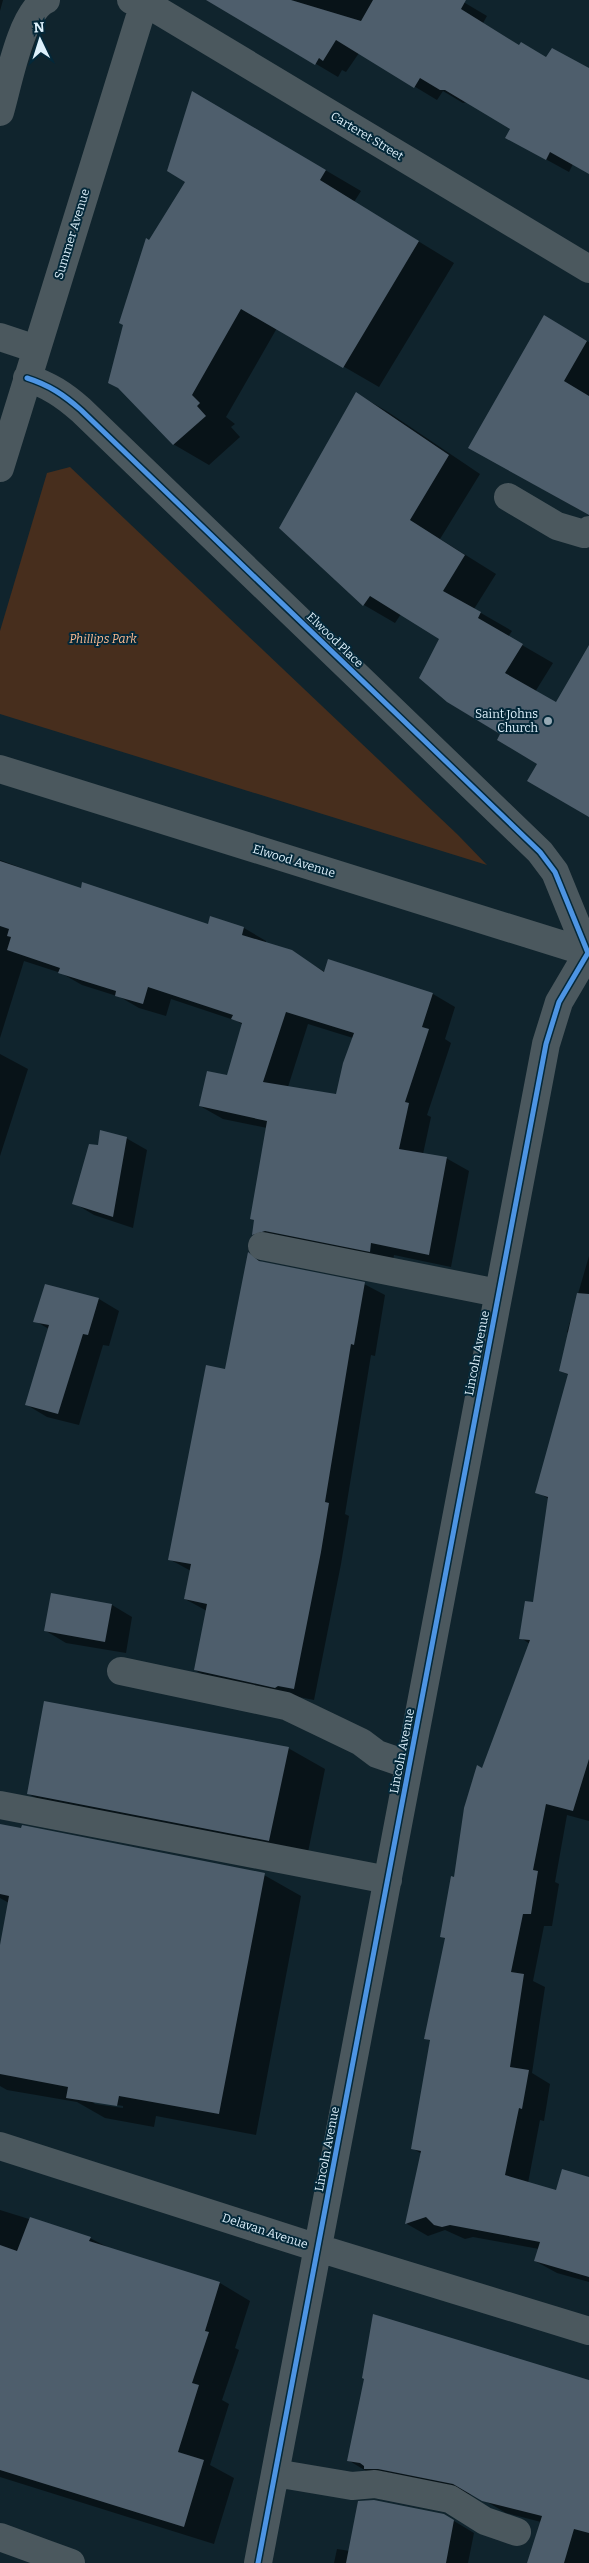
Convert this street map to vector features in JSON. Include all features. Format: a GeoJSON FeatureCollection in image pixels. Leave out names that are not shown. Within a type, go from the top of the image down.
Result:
{"type":"FeatureCollection","features":[{"type":"Feature","properties":{"kind":"street"},"geometry":{"type":"LineString","coordinates":[[0,112],[12,33],[38,4],[46,0]]}},
{"type":"Feature","properties":{"kind":"street","name":"Carteret Street"},"geometry":{"type":"LineString","coordinates":[[140,1],[589,269]]}},
{"type":"Feature","properties":{"kind":"street","name":"Summer Avenue"},"geometry":{"type":"LineString","coordinates":[[0,468],[140,1]]}},
{"type":"Feature","properties":{"kind":"street"},"geometry":{"type":"LineString","coordinates":[[0,337],[36,350]]}},
{"type":"Feature","properties":{"kind":"street","name":"Elwood Place"},"geometry":{"type":"LineString","coordinates":[[27,378],[49,386],[66,396],[540,852],[554,872],[589,952]]}},
{"type":"Feature","properties":{"kind":"street"},"geometry":{"type":"LineString","coordinates":[[508,497],[557,526],[584,534],[589,530]]}},
{"type":"Feature","properties":{"kind":"street","name":"Elwood Avenue"},"geometry":{"type":"LineString","coordinates":[[0,770],[589,952]]}},
{"type":"Feature","properties":{"kind":"street","name":"Lincoln Avenue"},"geometry":{"type":"LineString","coordinates":[[258,2563],[498,1293],[552,1020],[569,983],[589,952]]}},
{"type":"Feature","properties":{"kind":"street"},"geometry":{"type":"LineString","coordinates":[[262,1246],[498,1293]]}},
{"type":"Feature","properties":{"kind":"street"},"geometry":{"type":"LineString","coordinates":[[121,1671],[286,1706],[361,1742],[377,1754],[409,1765]]}},
{"type":"Feature","properties":{"kind":"street"},"geometry":{"type":"LineString","coordinates":[[0,1805],[388,1880]]}},
{"type":"Feature","properties":{"kind":"street","name":"Delavan Avenue"},"geometry":{"type":"LineString","coordinates":[[0,2146],[318,2248],[589,2331]]}},
{"type":"Feature","properties":{"kind":"street"},"geometry":{"type":"LineString","coordinates":[[275,2473],[352,2486],[374,2484],[450,2499],[485,2521],[517,2532]]}},
{"type":"Feature","properties":{"kind":"street"},"geometry":{"type":"LineString","coordinates":[[0,2537],[72,2563]]}},
{"type":"Feature","properties":{"kind":"green space","name":"Phillips Park"},"geometry":{"type":"Polygon","coordinates":[[[70,467],[458,835],[487,865],[0,714],[0,631],[47,473],[70,467]]]}},
{"type":"Feature","properties":{"kind":"building"},"geometry":{"type":"Polygon","coordinates":[[[206,0],[291,0],[361,21],[373,0],[466,0],[461,9],[519,45],[521,42],[546,57],[552,48],[589,68],[589,174],[550,152],[546,160],[505,138],[510,129],[445,90],[440,90],[420,78],[414,88],[336,40],[323,61],[319,58],[315,65],[206,0]]]}},
{"type":"Feature","properties":{"kind":"building"},"geometry":{"type":"Polygon","coordinates":[[[192,91],[326,170],[320,180],[419,241],[343,368],[241,309],[192,395],[200,403],[197,406],[206,416],[173,445],[118,388],[108,383],[123,325],[119,323],[146,238],[149,240],[185,182],[167,171],[192,91]]]}},
{"type":"Feature","properties":{"kind":"building"},"geometry":{"type":"Polygon","coordinates":[[[544,315],[587,341],[564,381],[589,396],[589,515],[468,448],[544,315]]]}},
{"type":"Feature","properties":{"kind":"building"},"geometry":{"type":"Polygon","coordinates":[[[356,392],[449,455],[410,520],[465,555],[443,591],[481,612],[478,618],[523,644],[505,673],[556,702],[589,645],[589,817],[527,781],[537,764],[497,740],[500,734],[447,702],[419,678],[439,639],[370,596],[363,606],[279,528],[356,392]]]}},
{"type":"Feature","properties":{"kind":"building"},"geometry":{"type":"Polygon","coordinates":[[[0,861],[81,888],[82,882],[208,924],[210,916],[244,927],[242,935],[292,950],[324,972],[328,959],[433,993],[422,1027],[429,1029],[405,1102],[409,1103],[399,1149],[447,1157],[429,1255],[371,1243],[370,1252],[265,1231],[252,1235],[254,1220],[250,1219],[267,1121],[199,1106],[207,1071],[227,1075],[242,1023],[231,1019],[233,1015],[148,987],[143,1004],[115,996],[116,991],[58,973],[60,968],[7,950],[11,937],[7,936],[9,929],[0,926],[0,861]],[[286,1012],[263,1082],[336,1094],[343,1063],[354,1033],[286,1012]]]}},
{"type":"Feature","properties":{"kind":"building"},"geometry":{"type":"Polygon","coordinates":[[[100,1130],[127,1137],[113,1217],[72,1204],[89,1144],[98,1145],[100,1130]]]}},
{"type":"Feature","properties":{"kind":"building"},"geometry":{"type":"Polygon","coordinates":[[[248,1252],[259,1261],[365,1282],[354,1345],[351,1344],[325,1502],[329,1503],[321,1552],[294,1689],[278,1686],[275,1688],[194,1670],[207,1604],[184,1599],[191,1564],[168,1560],[206,1365],[225,1369],[248,1252]]]}},
{"type":"Feature","properties":{"kind":"building"},"geometry":{"type":"Polygon","coordinates":[[[45,1284],[99,1298],[88,1335],[83,1334],[58,1414],[25,1405],[49,1325],[33,1322],[45,1284]]]}},
{"type":"Feature","properties":{"kind":"building"},"geometry":{"type":"Polygon","coordinates":[[[577,1293],[589,1294],[589,1759],[573,1811],[546,1804],[533,1870],[538,1871],[531,1914],[523,1914],[511,1972],[524,1974],[510,2067],[529,2070],[522,2109],[519,2108],[505,2175],[556,2190],[562,2169],[589,2177],[589,2277],[534,2261],[540,2242],[450,2225],[442,2227],[434,2225],[426,2217],[405,2224],[421,2151],[411,2149],[430,2040],[424,2039],[445,1938],[440,1937],[451,1876],[454,1877],[464,1808],[477,1765],[482,1768],[530,1640],[519,1639],[525,1601],[533,1602],[548,1497],[535,1493],[568,1374],[559,1371],[577,1293]]]}},
{"type":"Feature","properties":{"kind":"building"},"geometry":{"type":"Polygon","coordinates":[[[51,1593],[112,1604],[105,1642],[44,1631],[51,1593]]]}},
{"type":"Feature","properties":{"kind":"building"},"geometry":{"type":"Polygon","coordinates":[[[44,1701],[289,1747],[269,1841],[27,1794],[44,1701]]]}},
{"type":"Feature","properties":{"kind":"building"},"geometry":{"type":"Polygon","coordinates":[[[0,1824],[21,1828],[22,1825],[265,1873],[219,2114],[119,2096],[117,2106],[66,2098],[68,2087],[0,2074],[0,1945],[9,1896],[0,1894],[0,1824]]]}},
{"type":"Feature","properties":{"kind":"building"},"geometry":{"type":"Polygon","coordinates":[[[30,2217],[91,2237],[89,2241],[220,2282],[205,2331],[209,2332],[192,2383],[199,2385],[178,2452],[204,2460],[184,2527],[0,2470],[0,2245],[17,2251],[30,2217]]]}},
{"type":"Feature","properties":{"kind":"building"},"geometry":{"type":"Polygon","coordinates":[[[373,2314],[589,2380],[589,2533],[574,2529],[564,2563],[527,2563],[542,2516],[482,2501],[453,2484],[378,2469],[364,2469],[364,2466],[360,2463],[347,2461],[364,2379],[362,2378],[373,2314]]]}},
{"type":"Feature","properties":{"kind":"building"},"geometry":{"type":"Polygon","coordinates":[[[374,2500],[444,2514],[454,2520],[446,2563],[346,2563],[358,2501],[374,2500]]]}},
{"type":"Feature","properties":{"kind":"cycle path"},"geometry":{"type":"LineString","coordinates":[[27,378],[56,391],[81,410],[540,852],[555,872],[588,953]]}},
{"type":"Feature","properties":{"kind":"cycle path"},"geometry":{"type":"LineString","coordinates":[[258,2563],[546,1044],[559,1002],[589,951]]}},
{"type":"Feature","properties":{"kind":"place","name":"Saint Johns Church"},"geometry":{"type":"Point","coordinates":[548,721]}}]}
